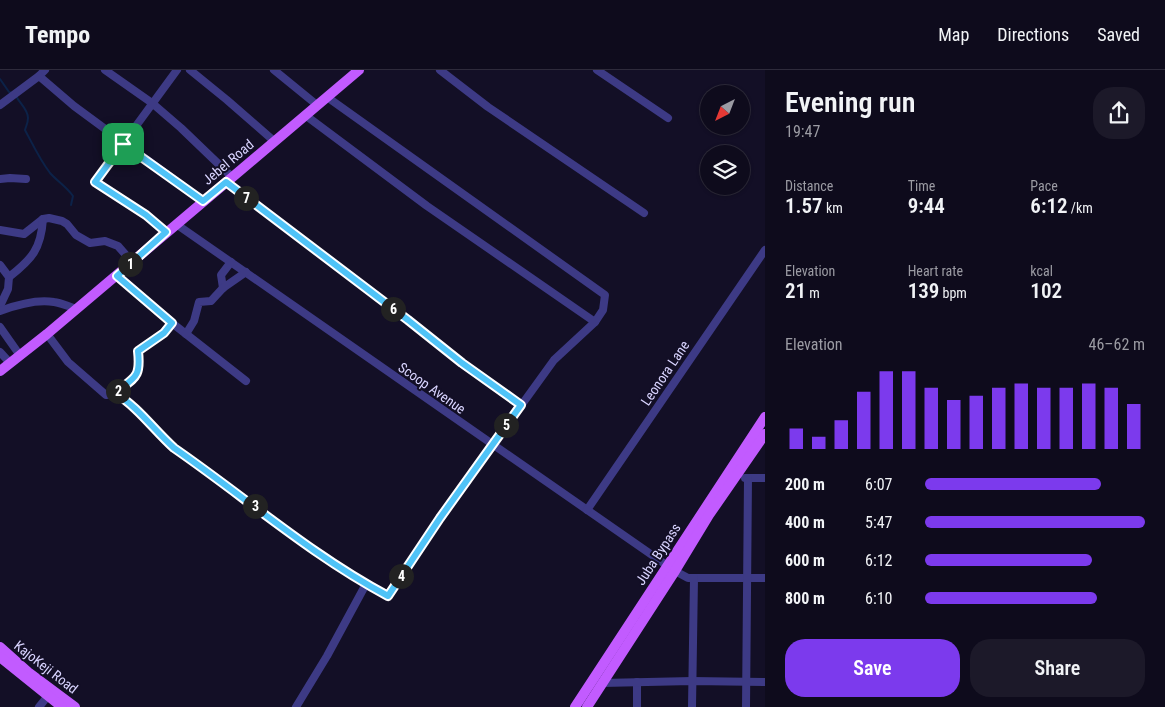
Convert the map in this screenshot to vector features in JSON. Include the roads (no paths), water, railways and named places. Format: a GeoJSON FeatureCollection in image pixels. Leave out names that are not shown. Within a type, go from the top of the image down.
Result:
{"type":"FeatureCollection","features":[{"type":"Feature","properties":{"kind":"main road","name":"Jebel Road"},"geometry":{"type":"LineString","coordinates":[[0,371],[117,276],[357,70]]}},
{"type":"Feature","properties":{"kind":"main road","name":"Juba Bypass"},"geometry":{"type":"LineString","coordinates":[[587,707],[765,417]]}},
{"type":"Feature","properties":{"kind":"main road","name":"Juba Bypass"},"geometry":{"type":"LineString","coordinates":[[575,707],[765,434]]}},
{"type":"Feature","properties":{"kind":"main road","name":"KajoKeji Road"},"geometry":{"type":"LineString","coordinates":[[0,647],[28,672],[75,707]]}},
{"type":"Feature","properties":{"kind":"main road","name":"KajoKeji Road"},"geometry":{"type":"LineString","coordinates":[[0,657],[47,697],[62,707]]}},
{"type":"Feature","properties":{"kind":"street"},"geometry":{"type":"LineString","coordinates":[[105,70],[152,103],[181,128],[229,179],[462,363],[521,405]]}},
{"type":"Feature","properties":{"kind":"street"},"geometry":{"type":"LineString","coordinates":[[166,232],[146,215],[95,182],[177,70]]}},
{"type":"Feature","properties":{"kind":"street"},"geometry":{"type":"LineString","coordinates":[[190,70],[274,141]]}},
{"type":"Feature","properties":{"kind":"street"},"geometry":{"type":"LineString","coordinates":[[274,70],[317,105]]}},
{"type":"Feature","properties":{"kind":"street"},"geometry":{"type":"LineString","coordinates":[[440,70],[488,107],[644,212]]}},
{"type":"Feature","properties":{"kind":"street"},"geometry":{"type":"LineString","coordinates":[[597,70],[668,118]]}},
{"type":"Feature","properties":{"kind":"street"},"geometry":{"type":"LineString","coordinates":[[0,105],[42,73],[74,106],[123,144],[203,201]]}},
{"type":"Feature","properties":{"kind":"street"},"geometry":{"type":"LineString","coordinates":[[115,393],[138,410],[156,432],[174,448],[324,557],[388,596],[492,445],[554,360],[595,322],[603,310],[605,296],[327,97]]}},
{"type":"Feature","properties":{"kind":"street"},"geometry":{"type":"LineString","coordinates":[[305,115],[427,206],[595,322]]}},
{"type":"Feature","properties":{"kind":"street"},"geometry":{"type":"LineString","coordinates":[[0,179],[26,179]]}},
{"type":"Feature","properties":{"kind":"street"},"geometry":{"type":"LineString","coordinates":[[0,230],[24,234],[43,219],[49,218],[66,222],[76,236],[90,243],[111,242],[121,248],[132,262]]}},
{"type":"Feature","properties":{"kind":"street"},"geometry":{"type":"LineString","coordinates":[[9,277],[31,258],[36,250],[42,236],[43,219]]}},
{"type":"Feature","properties":{"kind":"street","name":"Scoop Avenue"},"geometry":{"type":"LineString","coordinates":[[176,224],[671,568],[688,578],[765,578]]}},
{"type":"Feature","properties":{"kind":"street","name":"Leonora Lane"},"geometry":{"type":"LineString","coordinates":[[586,510],[765,250]]}},
{"type":"Feature","properties":{"kind":"street"},"geometry":{"type":"LineString","coordinates":[[223,288],[221,275],[231,262]]}},
{"type":"Feature","properties":{"kind":"street"},"geometry":{"type":"LineString","coordinates":[[0,265],[9,277],[8,289],[0,306]]}},
{"type":"Feature","properties":{"kind":"street"},"geometry":{"type":"LineString","coordinates":[[186,334],[194,321],[199,302],[212,300],[223,288],[246,272]]}},
{"type":"Feature","properties":{"kind":"street"},"geometry":{"type":"LineString","coordinates":[[117,276],[172,323],[246,381]]}},
{"type":"Feature","properties":{"kind":"street"},"geometry":{"type":"LineString","coordinates":[[0,311],[17,305],[42,302],[54,302],[77,309]]}},
{"type":"Feature","properties":{"kind":"street"},"geometry":{"type":"LineString","coordinates":[[47,334],[68,362],[106,395],[115,393],[137,375],[140,366],[138,351],[164,333],[172,323]]}},
{"type":"Feature","properties":{"kind":"street"},"geometry":{"type":"LineString","coordinates":[[0,327],[19,354]]}},
{"type":"Feature","properties":{"kind":"street"},"geometry":{"type":"LineString","coordinates":[[0,352],[10,363]]}},
{"type":"Feature","properties":{"kind":"street"},"geometry":{"type":"LineString","coordinates":[[746,707],[748,478]]}},
{"type":"Feature","properties":{"kind":"street"},"geometry":{"type":"LineString","coordinates":[[735,479],[765,478]]}},
{"type":"Feature","properties":{"kind":"street"},"geometry":{"type":"LineString","coordinates":[[692,707],[694,578]]}},
{"type":"Feature","properties":{"kind":"street"},"geometry":{"type":"LineString","coordinates":[[296,707],[327,656],[366,584]]}},
{"type":"Feature","properties":{"kind":"street"},"geometry":{"type":"LineString","coordinates":[[602,683],[692,680],[765,682]]}},
{"type":"Feature","properties":{"kind":"street"},"geometry":{"type":"LineString","coordinates":[[637,682],[637,707]]}},
{"type":"Feature","properties":{"kind":"street"},"geometry":{"type":"LineString","coordinates":[[39,707],[47,697]]}},
{"type":"Feature","properties":{"kind":"waterway"},"geometry":{"type":"LineString","coordinates":[[0,79],[9,92],[13,93]]}},
{"type":"Feature","properties":{"kind":"waterway"},"geometry":{"type":"LineString","coordinates":[[16,96],[28,115],[25,130],[46,168],[73,196],[71,205]]}}]}
